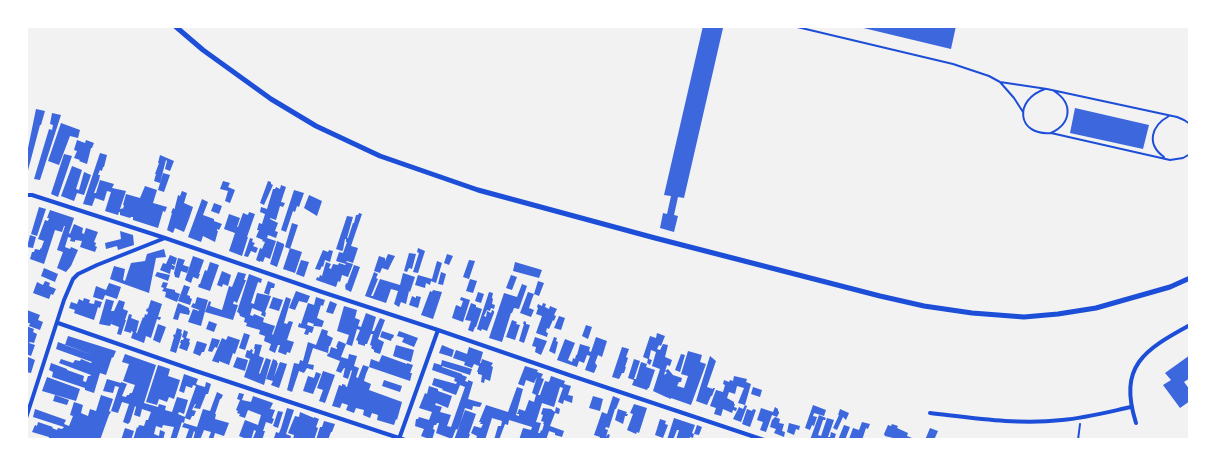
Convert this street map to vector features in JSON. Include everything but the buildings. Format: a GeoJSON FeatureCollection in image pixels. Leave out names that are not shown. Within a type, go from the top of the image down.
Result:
{"type":"FeatureCollection","features":[{"type":"Feature","properties":{"kind":"street"},"geometry":{"type":"LineString","coordinates":[[175,26],[203,50],[271,99],[316,126],[380,156],[478,190],[880,296],[924,306],[972,313],[1024,317],[1096,308],[1170,287],[1190,278]]}},
{"type":"Feature","properties":{"kind":"street"},"geometry":{"type":"LineString","coordinates":[[26,195],[32,195],[165,238],[764,440]]}},
{"type":"Feature","properties":{"kind":"street"},"geometry":{"type":"LineString","coordinates":[[26,418],[69,286],[73,279],[78,274],[97,265],[165,238]]}},
{"type":"Feature","properties":{"kind":"street"},"geometry":{"type":"LineString","coordinates":[[58,323],[405,440]]}},
{"type":"Feature","properties":{"kind":"street"},"geometry":{"type":"LineString","coordinates":[[1136,422],[1131,407],[1130,384],[1134,369],[1141,359],[1159,344],[1190,325]]}},
{"type":"Feature","properties":{"kind":"street"},"geometry":{"type":"LineString","coordinates":[[399,439],[438,330]]}},
{"type":"Feature","properties":{"kind":"street"},"geometry":{"type":"LineString","coordinates":[[930,414],[1016,422],[1062,420],[1131,407]]}},
{"type":"Feature","properties":{"kind":"lane"},"geometry":{"type":"LineString","coordinates":[[793,26],[972,69],[1000,82],[1047,89],[1119,104],[1177,117],[1190,124]]}},
{"type":"Feature","properties":{"kind":"lane"},"geometry":{"type":"LineString","coordinates":[[1000,82],[1014,98],[1030,127],[1036,132],[1044,134],[1059,130],[1068,116],[1064,100],[1052,90]]}},
{"type":"Feature","properties":{"kind":"lane"},"geometry":{"type":"LineString","coordinates":[[1023,112],[1026,102],[1031,97],[1047,89]]}},
{"type":"Feature","properties":{"kind":"lane"},"geometry":{"type":"LineString","coordinates":[[1166,159],[1155,148],[1152,136],[1159,124],[1169,116]]}},
{"type":"Feature","properties":{"kind":"lane"},"geometry":{"type":"LineString","coordinates":[[1051,133],[1166,159],[1177,160],[1190,154]]}},
{"type":"Feature","properties":{"kind":"path"},"geometry":{"type":"LineString","coordinates":[[1078,440],[1081,417]]}}]}
